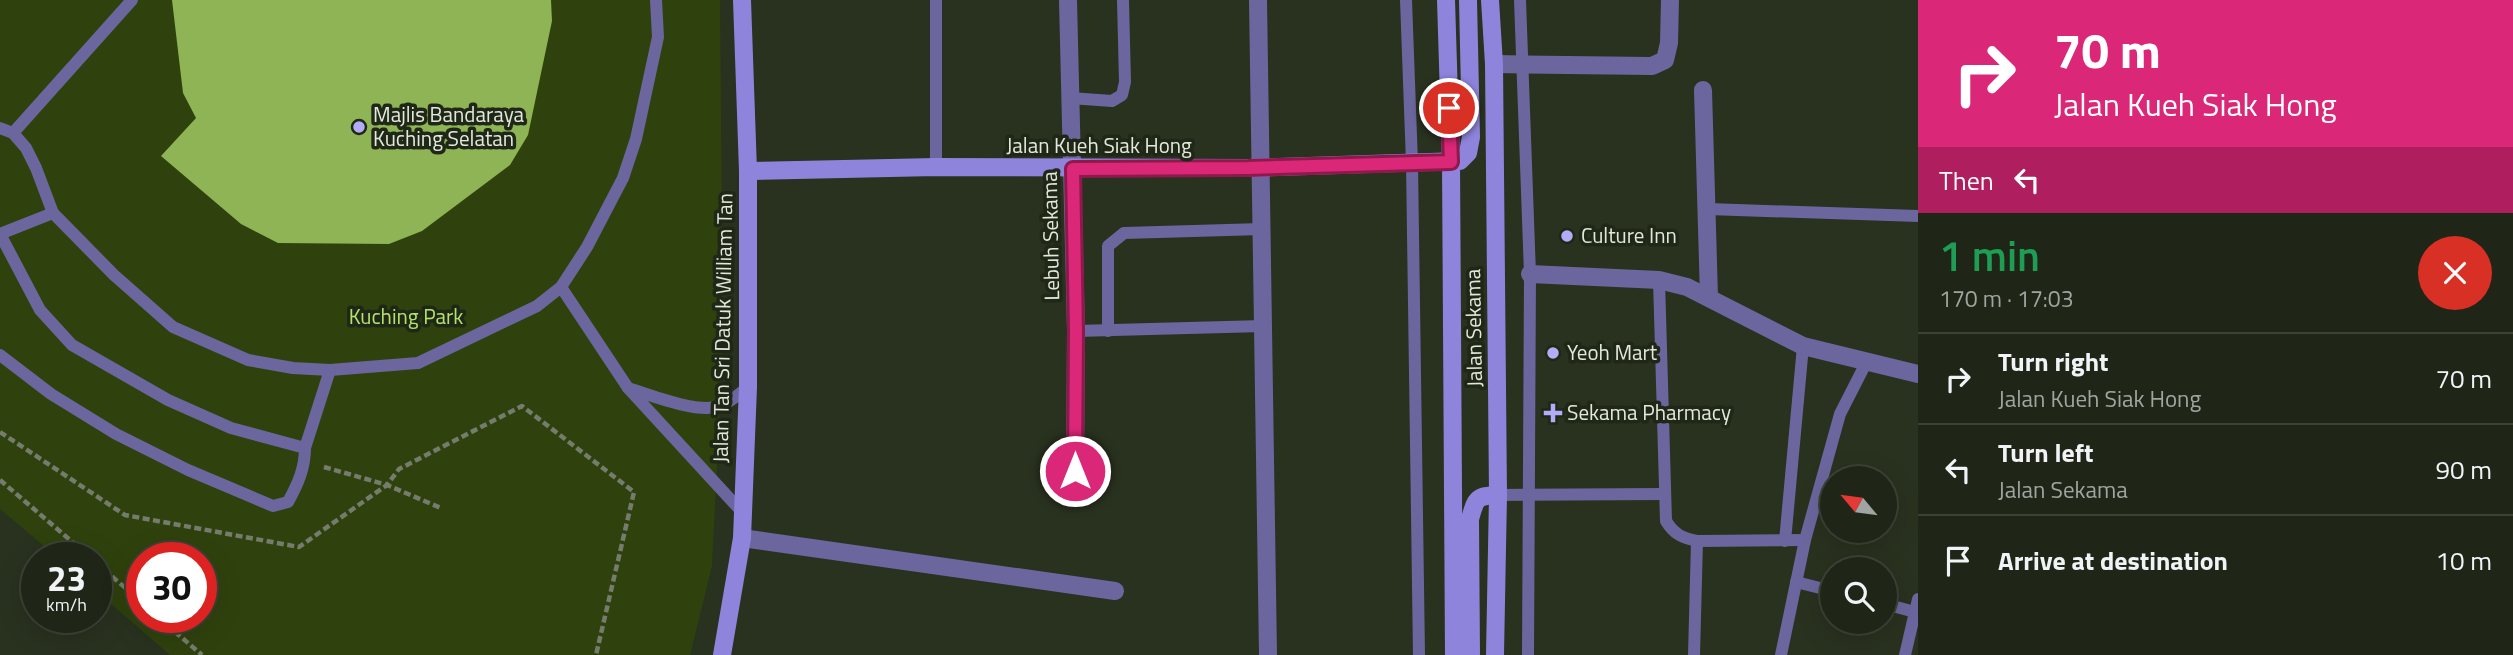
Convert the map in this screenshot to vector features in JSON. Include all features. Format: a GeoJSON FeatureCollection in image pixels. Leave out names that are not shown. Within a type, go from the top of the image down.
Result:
{"type":"FeatureCollection","features":[{"type":"Feature","properties":{"kind":"main road","name":"Jalan Tan Sri Datuk William Tan"},"geometry":{"type":"LineString","coordinates":[[722,655],[742,538],[748,387],[748,171],[742,0]]}},
{"type":"Feature","properties":{"kind":"main road","name":"Jalan Sekama"},"geometry":{"type":"LineString","coordinates":[[1446,0],[1451,162],[1454,655]]}},
{"type":"Feature","properties":{"kind":"main road"},"geometry":{"type":"LineString","coordinates":[[1451,162],[1460,161],[1468,153],[1471,137],[1468,0]]}},
{"type":"Feature","properties":{"kind":"main road","name":"Jalan Sekama"},"geometry":{"type":"LineString","coordinates":[[1490,0],[1494,64],[1498,495],[1495,655]]}},
{"type":"Feature","properties":{"kind":"main road","name":"Jalan Kueh Siak Hong"},"geometry":{"type":"LineString","coordinates":[[748,171],[936,167],[1261,167],[1451,162]]}},
{"type":"Feature","properties":{"kind":"main road"},"geometry":{"type":"LineString","coordinates":[[1471,655],[1470,519],[1476,500],[1482,496],[1498,495]]}},
{"type":"Feature","properties":{"kind":"street","name":"Lebuh Sekama"},"geometry":{"type":"LineString","coordinates":[[1068,0],[1076,331],[1075,471]]}},
{"type":"Feature","properties":{"kind":"street"},"geometry":{"type":"LineString","coordinates":[[1258,0],[1268,655]]}},
{"type":"Feature","properties":{"kind":"street"},"geometry":{"type":"LineString","coordinates":[[1494,64],[1652,66],[1665,60],[1669,43],[1670,0]]}},
{"type":"Feature","properties":{"kind":"street"},"geometry":{"type":"LineString","coordinates":[[1703,90],[1709,297]]}},
{"type":"Feature","properties":{"kind":"street"},"geometry":{"type":"LineString","coordinates":[[1530,274],[1658,280],[1687,286],[1803,346],[1917,369]]}},
{"type":"Feature","properties":{"kind":"street"},"geometry":{"type":"LineString","coordinates":[[742,538],[1115,591]]}},
{"type":"Feature","properties":{"kind":"lane"},"geometry":{"type":"LineString","coordinates":[[13,133],[132,0]]}},
{"type":"Feature","properties":{"kind":"lane"},"geometry":{"type":"LineString","coordinates":[[0,128],[13,133],[26,148],[53,213],[114,275],[173,327],[248,360],[293,368],[330,370],[418,362],[537,306],[561,287],[587,247],[623,178],[636,139],[658,37],[656,0]]}},
{"type":"Feature","properties":{"kind":"lane"},"geometry":{"type":"LineString","coordinates":[[936,0],[936,167]]}},
{"type":"Feature","properties":{"kind":"lane"},"geometry":{"type":"LineString","coordinates":[[1070,98],[1112,101],[1122,95],[1125,82],[1123,0]]}},
{"type":"Feature","properties":{"kind":"lane"},"geometry":{"type":"LineString","coordinates":[[1406,0],[1412,163],[1419,655]]}},
{"type":"Feature","properties":{"kind":"lane"},"geometry":{"type":"LineString","coordinates":[[1520,0],[1530,274],[1528,655]]}},
{"type":"Feature","properties":{"kind":"lane"},"geometry":{"type":"LineString","coordinates":[[1708,209],[1918,216]]}},
{"type":"Feature","properties":{"kind":"lane"},"geometry":{"type":"LineString","coordinates":[[53,213],[0,234],[40,310],[72,345],[169,400],[218,422],[305,454]]}},
{"type":"Feature","properties":{"kind":"lane"},"geometry":{"type":"LineString","coordinates":[[1108,331],[1108,246],[1124,233],[1262,229]]}},
{"type":"Feature","properties":{"kind":"lane"},"geometry":{"type":"LineString","coordinates":[[1658,280],[1666,521],[1673,532],[1683,539],[1697,541],[1805,540]]}},
{"type":"Feature","properties":{"kind":"lane"},"geometry":{"type":"LineString","coordinates":[[561,287],[628,388],[743,513]]}},
{"type":"Feature","properties":{"kind":"lane"},"geometry":{"type":"LineString","coordinates":[[1076,331],[1263,326]]}},
{"type":"Feature","properties":{"kind":"lane"},"geometry":{"type":"LineString","coordinates":[[1785,541],[1803,346]]}},
{"type":"Feature","properties":{"kind":"lane"},"geometry":{"type":"LineString","coordinates":[[0,355],[51,394],[116,434],[188,470],[272,506],[288,502],[298,485],[330,370]]}},
{"type":"Feature","properties":{"kind":"lane"},"geometry":{"type":"LineString","coordinates":[[1781,655],[1805,540],[1840,414],[1867,361]]}},
{"type":"Feature","properties":{"kind":"lane"},"geometry":{"type":"LineString","coordinates":[[628,388],[672,402],[720,407],[748,387]]}},
{"type":"Feature","properties":{"kind":"lane"},"geometry":{"type":"LineString","coordinates":[[1498,495],[1664,494]]}},
{"type":"Feature","properties":{"kind":"lane"},"geometry":{"type":"LineString","coordinates":[[1694,655],[1697,541]]}},
{"type":"Feature","properties":{"kind":"lane"},"geometry":{"type":"LineString","coordinates":[[1796,582],[1820,588]]}},
{"type":"Feature","properties":{"kind":"lane"},"geometry":{"type":"LineString","coordinates":[[1897,605],[1917,606],[1905,655]]}},
{"type":"Feature","properties":{"kind":"path"},"geometry":{"type":"LineString","coordinates":[[0,432],[125,515],[299,547],[387,485],[399,469],[522,406],[634,492],[596,655]]}},
{"type":"Feature","properties":{"kind":"path"},"geometry":{"type":"LineString","coordinates":[[305,454],[441,508]]}},
{"type":"Feature","properties":{"kind":"path"},"geometry":{"type":"LineString","coordinates":[[0,480],[72,542]]}},
{"type":"Feature","properties":{"kind":"path"},"geometry":{"type":"LineString","coordinates":[[112,577],[126,589]]}},
{"type":"Feature","properties":{"kind":"path"},"geometry":{"type":"LineString","coordinates":[[176,633],[202,655]]}},
{"type":"Feature","properties":{"kind":"green space","name":"Kuching Park"},"geometry":{"type":"Polygon","coordinates":[[[0,0],[720,0],[723,346],[712,566],[690,655],[170,655],[145,633],[217,633],[217,542],[126,542],[126,617],[112,605],[112,542],[39,542],[0,509],[0,0]]]}},
{"type":"Feature","properties":{"kind":"building","name":"Majlis Bandaraya Kuching Selatan"},"geometry":{"type":"Polygon","coordinates":[[[172,0],[551,0],[552,21],[528,135],[510,165],[422,231],[389,244],[278,243],[241,224],[161,156],[196,118],[183,93],[172,0]]]}},
{"type":"Feature","properties":{"kind":"place","name":"Majlis Bandaraya Kuching Selatan"},"geometry":{"type":"Point","coordinates":[359,127]}},
{"type":"Feature","properties":{"kind":"place","name":"Culture Inn"},"geometry":{"type":"Point","coordinates":[1567,236]}},
{"type":"Feature","properties":{"kind":"place","name":"Yeoh Mart"},"geometry":{"type":"Point","coordinates":[1553,353]}},
{"type":"Feature","properties":{"kind":"place","name":"Sekama Pharmacy"},"geometry":{"type":"Point","coordinates":[1553,413]}},
{"type":"Feature","properties":{"kind":"route"},"geometry":{"type":"LineString","coordinates":[[1075,471],[1073,169],[1248,168],[1451,162],[1449,108]]}}]}
